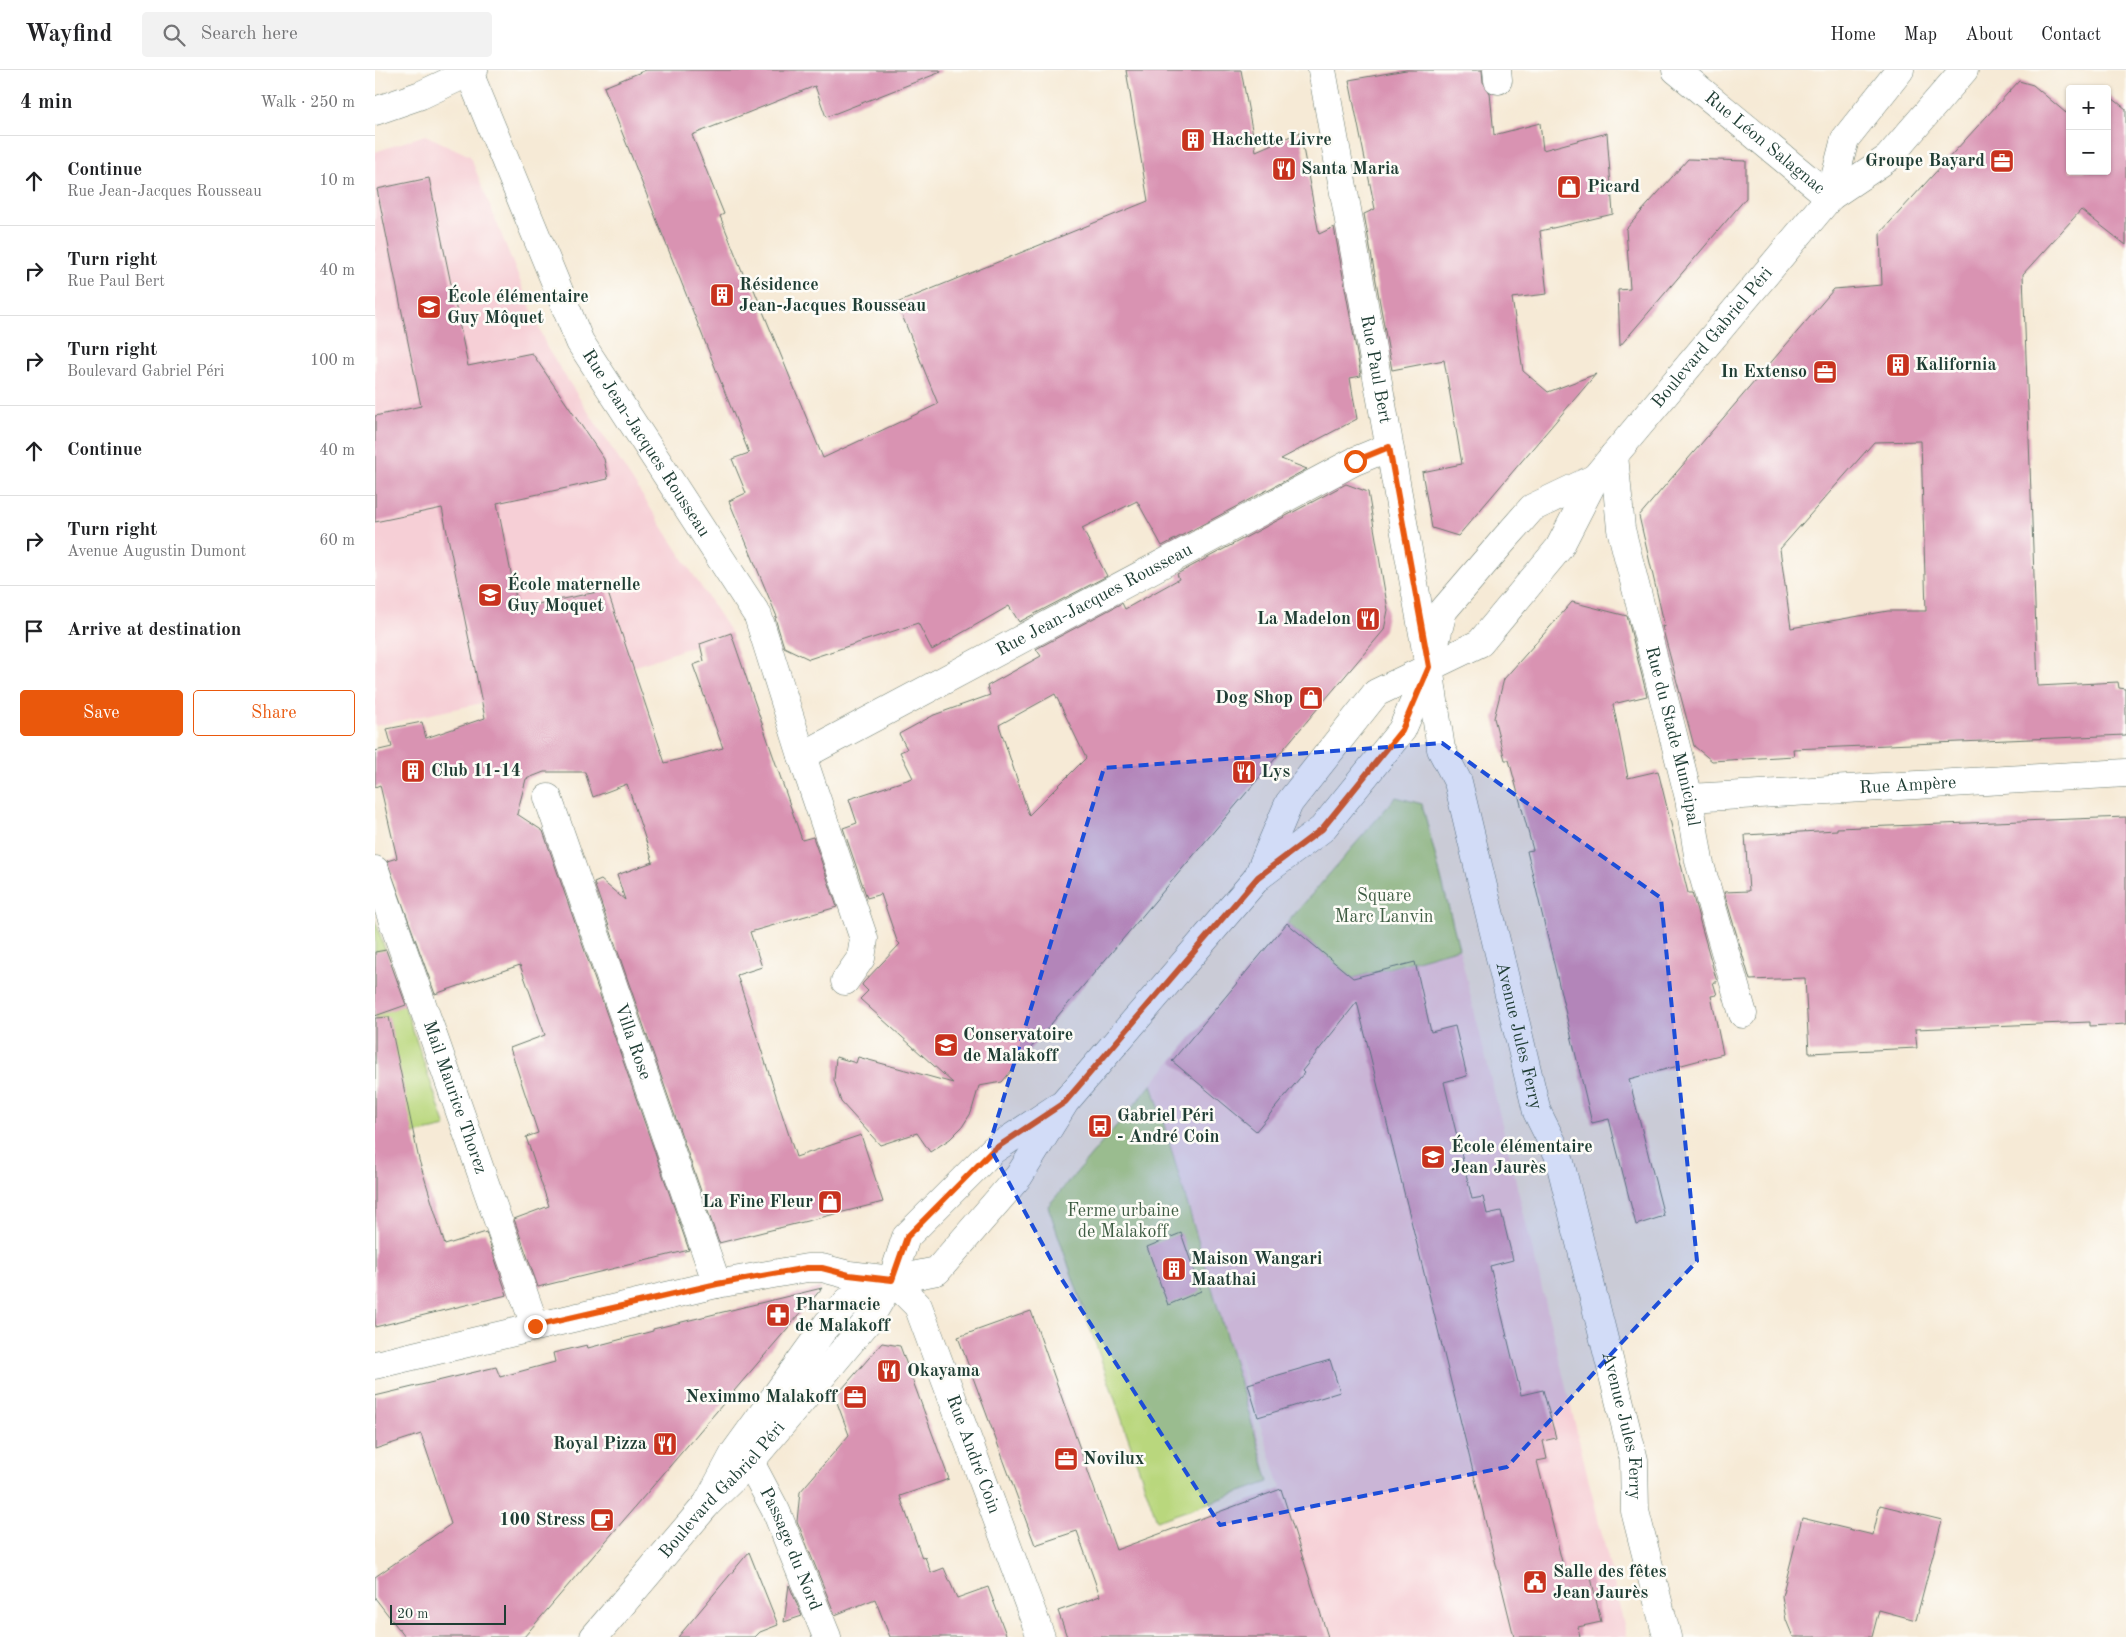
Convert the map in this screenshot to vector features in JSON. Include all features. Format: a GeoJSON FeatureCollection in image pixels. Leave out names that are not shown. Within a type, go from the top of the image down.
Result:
{"type":"FeatureCollection","features":[{"type":"Feature","properties":{"kind":"street","name":"Rue Paul Bert"},"geometry":{"type":"LineString","coordinates":[[1322,70],[1429,667]]}},
{"type":"Feature","properties":{"kind":"street","name":"Rue Léon Salagnac"},"geometry":{"type":"LineString","coordinates":[[1676,70],[1829,197]]}},
{"type":"Feature","properties":{"kind":"street","name":"Boulevard Gabriel Péri"},"geometry":{"type":"LineString","coordinates":[[1829,197],[1845,139],[1900,70]]}},
{"type":"Feature","properties":{"kind":"street","name":"Boulevard Gabriel Péri"},"geometry":{"type":"LineString","coordinates":[[1258,877],[1289,802],[1375,693],[1480,643],[1559,548],[1595,478],[1829,197],[1888,158],[1964,70]]}},
{"type":"Feature","properties":{"kind":"street","name":"Rue Jean-Jacques Rousseau"},"geometry":{"type":"LineString","coordinates":[[470,71],[580,342],[758,616],[802,756],[864,939],[861,958],[845,981]]}},
{"type":"Feature","properties":{"kind":"street"},"geometry":{"type":"LineString","coordinates":[[375,112],[421,95],[470,71]]}},
{"type":"Feature","properties":{"kind":"street","name":"Rue Jean-Jacques Rousseau"},"geometry":{"type":"LineString","coordinates":[[802,756],[1355,461],[1389,447]]}},
{"type":"Feature","properties":{"kind":"street","name":"Rue du Stade Municipal"},"geometry":{"type":"LineString","coordinates":[[1614,455],[1621,529],[1689,798],[1699,862],[1743,1014]]}},
{"type":"Feature","properties":{"kind":"street","name":"Boulevard Gabriel Péri"},"geometry":{"type":"LineString","coordinates":[[594,1637],[707,1504],[750,1462],[868,1321],[892,1280],[907,1237],[930,1211],[993,1150],[1065,1102],[1258,877],[1322,829],[1402,730],[1429,667],[1443,611],[1503,541],[1533,508],[1595,478]]}},
{"type":"Feature","properties":{"kind":"street","name":"Avenue Jules Ferry"},"geometry":{"type":"LineString","coordinates":[[1429,667],[1441,749],[1458,782],[1537,1112],[1558,1154],[1635,1460],[1635,1511],[1667,1637]]}},
{"type":"Feature","properties":{"kind":"street","name":"Rue Ampère"},"geometry":{"type":"LineString","coordinates":[[1689,798],[2126,773]]}},
{"type":"Feature","properties":{"kind":"street","name":"Villa Rose"},"geometry":{"type":"LineString","coordinates":[[548,798],[717,1284]]}},
{"type":"Feature","properties":{"kind":"street","name":"Mail Maurice Thorez"},"geometry":{"type":"LineString","coordinates":[[375,870],[535,1326]]}},
{"type":"Feature","properties":{"kind":"street"},"geometry":{"type":"LineString","coordinates":[[707,1504],[735,1452],[814,1340],[848,1302],[892,1280],[937,1271],[1019,1176],[1065,1102]]}},
{"type":"Feature","properties":{"kind":"street"},"geometry":{"type":"LineString","coordinates":[[375,1365],[717,1284],[822,1268],[849,1275],[892,1280]]}},
{"type":"Feature","properties":{"kind":"street","name":"Rue André Coin"},"geometry":{"type":"LineString","coordinates":[[892,1280],[918,1306],[1041,1637]]}},
{"type":"Feature","properties":{"kind":"street","name":"Passage du Nord"},"geometry":{"type":"LineString","coordinates":[[750,1462],[776,1511],[827,1637]]}},
{"type":"Feature","properties":{"kind":"highlighted area"},"geometry":{"type":"Polygon","coordinates":[[[1442,743],[1661,898],[1697,1261],[1507,1467],[1220,1525],[1061,1278],[989,1146],[1104,768],[1442,743]]]}},
{"type":"Feature","properties":{"kind":"shaded area"},"geometry":{"type":"Polygon","coordinates":[[[425,135],[470,156],[547,348],[731,633],[538,700],[482,703],[375,726],[375,152],[425,135]]]}},
{"type":"Feature","properties":{"kind":"shaded area"},"geometry":{"type":"Polygon","coordinates":[[[1287,923],[1353,978],[1459,948],[1627,1637],[1328,1637],[1234,1342],[1269,1482],[1152,1084],[1287,923]]]}},
{"type":"Feature","properties":{"kind":"green space","name":"Square Marc Lanvin"},"geometry":{"type":"Polygon","coordinates":[[[1396,797],[1422,804],[1459,948],[1353,978],[1287,923],[1396,797]]]}},
{"type":"Feature","properties":{"kind":"green space"},"geometry":{"type":"Polygon","coordinates":[[[375,920],[446,1127],[375,1143],[375,920]]]}},
{"type":"Feature","properties":{"kind":"green space","name":"Ferme urbaine de Malakoff"},"geometry":{"type":"Polygon","coordinates":[[[1152,1084],[1269,1482],[1157,1521],[1048,1206],[1152,1084]]]}},
{"type":"Feature","properties":{"kind":"building"},"geometry":{"type":"Polygon","coordinates":[[[646,70],[940,70],[941,72],[826,117],[815,86],[692,135],[724,214],[720,216],[744,276],[748,275],[823,458],[938,404],[897,303],[1148,201],[1126,70],[1241,70],[1256,151],[1300,132],[1319,234],[1334,227],[1361,376],[1350,378],[1357,419],[1281,459],[1307,469],[1162,546],[1137,501],[1082,528],[1107,576],[1019,622],[1009,606],[932,650],[918,623],[809,659],[784,647],[775,618],[777,617],[729,501],[746,493],[732,459],[749,453],[604,87],[646,70]]]}},
{"type":"Feature","properties":{"kind":"building"},"geometry":{"type":"Polygon","coordinates":[[[1406,70],[1482,70],[1483,82],[1490,93],[1494,135],[1540,123],[1543,150],[1607,133],[1613,214],[1540,231],[1547,294],[1512,298],[1523,371],[1548,392],[1596,374],[1458,536],[1432,528],[1422,472],[1462,464],[1444,360],[1392,370],[1364,214],[1375,209],[1349,80],[1406,70]]]}},
{"type":"Feature","properties":{"kind":"building","name":"Kalifornia"},"geometry":{"type":"Polygon","coordinates":[[[2019,81],[2033,85],[2066,113],[2066,175],[2111,175],[2111,97],[2126,109],[2126,245],[2081,210],[2023,274],[2038,686],[2118,682],[2119,688],[2126,689],[2126,735],[1793,749],[1794,756],[1712,761],[1694,746],[1662,626],[1665,627],[1639,516],[1834,289],[1882,285],[1880,233],[2019,81]],[[1921,441],[1874,442],[1780,549],[1791,628],[1888,611],[1926,611],[1921,441]]]}},
{"type":"Feature","properties":{"kind":"building"},"geometry":{"type":"Polygon","coordinates":[[[1688,159],[1746,161],[1746,198],[1620,346],[1618,290],[1630,289],[1626,229],[1688,159]]]}},
{"type":"Feature","properties":{"kind":"building"},"geometry":{"type":"Polygon","coordinates":[[[429,178],[468,366],[532,353],[604,459],[608,479],[497,503],[518,608],[607,590],[665,763],[723,748],[693,665],[704,661],[700,644],[731,633],[802,840],[813,837],[837,907],[750,932],[762,967],[737,975],[796,1157],[861,1135],[883,1202],[719,1243],[594,883],[601,880],[625,900],[617,875],[653,862],[627,784],[593,797],[585,772],[544,772],[526,779],[517,814],[543,831],[689,1250],[538,1287],[514,1219],[549,1206],[526,1137],[538,1133],[510,1048],[545,1035],[520,965],[435,994],[387,861],[397,858],[380,785],[375,787],[375,751],[392,747],[387,729],[422,722],[426,738],[485,718],[442,508],[375,522],[375,416],[421,406],[377,189],[429,178]]]}},
{"type":"Feature","properties":{"kind":"building"},"geometry":{"type":"Polygon","coordinates":[[[1346,484],[1368,492],[1388,610],[1384,630],[1002,1082],[979,1086],[971,1113],[962,1127],[950,1139],[930,1152],[917,1133],[880,1145],[841,1102],[834,1080],[836,1057],[856,1063],[858,1057],[953,1083],[860,999],[868,991],[862,985],[863,983],[900,944],[897,941],[881,894],[867,898],[843,828],[857,823],[849,799],[913,778],[900,752],[907,749],[899,734],[934,715],[990,695],[987,686],[1041,656],[1036,649],[1122,603],[1125,609],[1179,579],[1177,574],[1346,484]],[[1055,694],[999,725],[1029,815],[1086,758],[1055,694]]]}},
{"type":"Feature","properties":{"kind":"building"},"geometry":{"type":"Polygon","coordinates":[[[1572,602],[1627,616],[1647,696],[1613,704],[1628,778],[1658,771],[1688,893],[1692,893],[1717,982],[1713,982],[1717,995],[1711,996],[1723,1054],[1629,1079],[1664,1216],[1636,1225],[1609,1119],[1592,1123],[1527,851],[1533,850],[1509,760],[1505,760],[1494,718],[1504,679],[1572,602]]]}},
{"type":"Feature","properties":{"kind":"building"},"geometry":{"type":"Polygon","coordinates":[[[2126,817],[2126,1024],[2090,1026],[2090,1022],[1915,1029],[1917,1048],[1809,1053],[1805,978],[1750,980],[1724,892],[1749,891],[1745,835],[1837,830],[1837,828],[2126,817]]]}},
{"type":"Feature","properties":{"kind":"building"},"geometry":{"type":"Polygon","coordinates":[[[1287,923],[1353,978],[1415,962],[1431,1032],[1455,1026],[1467,1076],[1444,1082],[1472,1199],[1483,1197],[1487,1214],[1501,1211],[1513,1260],[1490,1266],[1521,1395],[1543,1390],[1556,1438],[1543,1441],[1547,1459],[1537,1461],[1566,1578],[1590,1573],[1601,1622],[1578,1627],[1580,1637],[1514,1637],[1357,1002],[1302,1071],[1304,1073],[1256,1131],[1172,1061],[1287,923]]]}},
{"type":"Feature","properties":{"kind":"building"},"geometry":{"type":"Polygon","coordinates":[[[386,950],[406,1005],[375,1016],[375,952],[386,950]]]}},
{"type":"Feature","properties":{"kind":"building"},"geometry":{"type":"Polygon","coordinates":[[[389,1017],[419,1160],[445,1245],[486,1232],[507,1295],[375,1327],[375,1018],[389,1017]]]}},
{"type":"Feature","properties":{"kind":"building","name":"Maison Wangari Maathai"},"geometry":{"type":"Polygon","coordinates":[[[1181,1233],[1201,1291],[1168,1305],[1147,1247],[1181,1233]]]}},
{"type":"Feature","properties":{"kind":"building"},"geometry":{"type":"Polygon","coordinates":[[[822,1288],[524,1637],[405,1637],[375,1598],[375,1577],[451,1524],[421,1434],[375,1449],[375,1396],[496,1367],[500,1377],[555,1362],[553,1353],[587,1345],[588,1348],[653,1331],[653,1329],[822,1288]]]}},
{"type":"Feature","properties":{"kind":"building"},"geometry":{"type":"Polygon","coordinates":[[[1031,1311],[1116,1550],[1281,1489],[1328,1637],[1067,1637],[1058,1611],[1100,1596],[1077,1531],[1035,1545],[958,1337],[1031,1311]]]}},
{"type":"Feature","properties":{"kind":"building"},"geometry":{"type":"Polygon","coordinates":[[[882,1343],[900,1346],[949,1479],[900,1496],[922,1558],[925,1557],[931,1573],[944,1568],[957,1598],[988,1587],[1007,1637],[890,1637],[875,1599],[835,1615],[797,1521],[800,1492],[849,1435],[835,1397],[882,1343]]]}},
{"type":"Feature","properties":{"kind":"building"},"geometry":{"type":"Polygon","coordinates":[[[1330,1360],[1340,1392],[1258,1417],[1248,1384],[1330,1360]]]}},
{"type":"Feature","properties":{"kind":"building"},"geometry":{"type":"Polygon","coordinates":[[[1880,1505],[1942,1520],[1916,1620],[1879,1610],[1872,1637],[1793,1637],[1786,1620],[1782,1596],[1802,1518],[1873,1535],[1880,1505]]]}},
{"type":"Feature","properties":{"kind":"building"},"geometry":{"type":"Polygon","coordinates":[[[749,1552],[778,1625],[760,1632],[755,1637],[678,1637],[749,1552]]]}},
{"type":"Feature","properties":{"kind":"building"},"geometry":{"type":"Polygon","coordinates":[[[789,1585],[802,1616],[784,1622],[789,1585]]]}},
{"type":"Feature","properties":{"kind":"place","name":"Hachette Livre"},"geometry":{"type":"Point","coordinates":[1193,140]}},
{"type":"Feature","properties":{"kind":"place","name":"Groupe Bayard"},"geometry":{"type":"Point","coordinates":[2002,161]}},
{"type":"Feature","properties":{"kind":"place","name":"Santa Maria"},"geometry":{"type":"Point","coordinates":[1284,169]}},
{"type":"Feature","properties":{"kind":"place","name":"Picard"},"geometry":{"type":"Point","coordinates":[1569,187]}},
{"type":"Feature","properties":{"kind":"place","name":"Résidence Jean-Jacques Rousseau"},"geometry":{"type":"Point","coordinates":[722,295]}},
{"type":"Feature","properties":{"kind":"place","name":"École élémentaire Guy Môquet"},"geometry":{"type":"Point","coordinates":[429,307]}},
{"type":"Feature","properties":{"kind":"place","name":"Kalifornia"},"geometry":{"type":"Point","coordinates":[1898,365]}},
{"type":"Feature","properties":{"kind":"place","name":"In Extenso"},"geometry":{"type":"Point","coordinates":[1825,372]}},
{"type":"Feature","properties":{"kind":"place","name":"École maternelle Guy Moquet"},"geometry":{"type":"Point","coordinates":[490,595]}},
{"type":"Feature","properties":{"kind":"place","name":"La Madelon"},"geometry":{"type":"Point","coordinates":[1368,619]}},
{"type":"Feature","properties":{"kind":"place","name":"Dog Shop"},"geometry":{"type":"Point","coordinates":[1311,698]}},
{"type":"Feature","properties":{"kind":"place","name":"Club 11-14"},"geometry":{"type":"Point","coordinates":[413,771]}},
{"type":"Feature","properties":{"kind":"place","name":"Lys"},"geometry":{"type":"Point","coordinates":[1244,772]}},
{"type":"Feature","properties":{"kind":"place","name":"Conservatoire de Malakoff"},"geometry":{"type":"Point","coordinates":[946,1045]}},
{"type":"Feature","properties":{"kind":"place","name":"Gabriel Péri - André Coin"},"geometry":{"type":"Point","coordinates":[1100,1126]}},
{"type":"Feature","properties":{"kind":"place","name":"École élémentaire Jean Jaurès"},"geometry":{"type":"Point","coordinates":[1433,1157]}},
{"type":"Feature","properties":{"kind":"place","name":"La Fine Fleur"},"geometry":{"type":"Point","coordinates":[830,1202]}},
{"type":"Feature","properties":{"kind":"place","name":"Maison Wangari Maathai"},"geometry":{"type":"Point","coordinates":[1174,1269]}},
{"type":"Feature","properties":{"kind":"place","name":"Pharmacie de Malakoff"},"geometry":{"type":"Point","coordinates":[778,1315]}},
{"type":"Feature","properties":{"kind":"place","name":"Okayama"},"geometry":{"type":"Point","coordinates":[889,1371]}},
{"type":"Feature","properties":{"kind":"place","name":"Neximmo Malakoff"},"geometry":{"type":"Point","coordinates":[855,1397]}},
{"type":"Feature","properties":{"kind":"place","name":"Royal Pizza"},"geometry":{"type":"Point","coordinates":[665,1444]}},
{"type":"Feature","properties":{"kind":"place","name":"Novilux"},"geometry":{"type":"Point","coordinates":[1066,1459]}},
{"type":"Feature","properties":{"kind":"place","name":"100 Stress"},"geometry":{"type":"Point","coordinates":[602,1520]}},
{"type":"Feature","properties":{"kind":"place","name":"Salle des fêtes Jean Jaurès"},"geometry":{"type":"Point","coordinates":[1535,1582]}},
{"type":"Feature","properties":{"kind":"route"},"geometry":{"type":"LineString","coordinates":[[535,1326],[717,1284],[807,1268],[822,1268],[849,1275],[892,1280],[907,1237],[930,1211],[993,1150],[1065,1102],[1258,877],[1322,829],[1402,730],[1429,667],[1416,586],[1389,447],[1355,461]]}}]}
